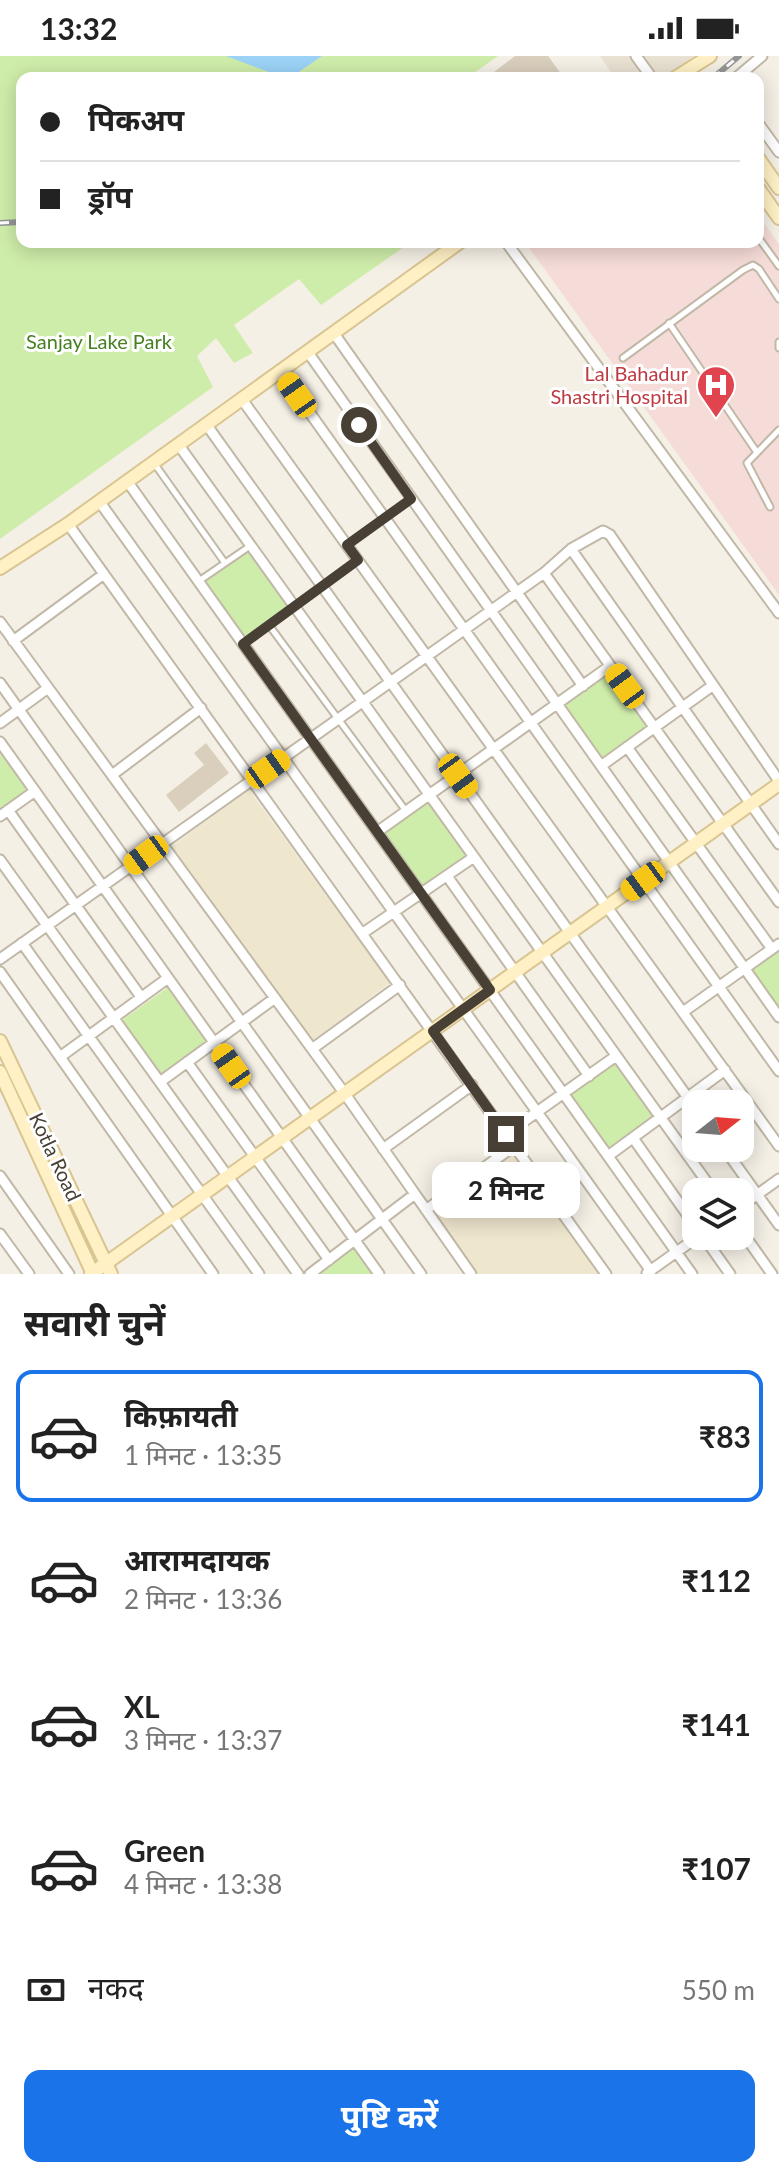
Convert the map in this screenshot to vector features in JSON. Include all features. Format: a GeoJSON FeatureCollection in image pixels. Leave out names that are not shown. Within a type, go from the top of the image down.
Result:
{"type":"FeatureCollection","features":[{"type":"Feature","properties":{"kind":"street"},"geometry":{"type":"LineString","coordinates":[[743,72],[762,56]]}},
{"type":"Feature","properties":{"kind":"street"},"geometry":{"type":"LineString","coordinates":[[764,131],[779,152]]}},
{"type":"Feature","properties":{"kind":"street"},"geometry":{"type":"LineString","coordinates":[[764,167],[779,188]]}},
{"type":"Feature","properties":{"kind":"street"},"geometry":{"type":"LineString","coordinates":[[764,197],[779,218]]}},
{"type":"Feature","properties":{"kind":"street"},"geometry":{"type":"LineString","coordinates":[[0,568],[68,524],[452,248]]}},
{"type":"Feature","properties":{"kind":"street"},"geometry":{"type":"LineString","coordinates":[[510,248],[779,613]]}},
{"type":"Feature","properties":{"kind":"street"},"geometry":{"type":"LineString","coordinates":[[333,332],[583,686]]}},
{"type":"Feature","properties":{"kind":"street"},"geometry":{"type":"LineString","coordinates":[[307,351],[779,1017]]}},
{"type":"Feature","properties":{"kind":"street"},"geometry":{"type":"LineString","coordinates":[[280,371],[779,1071]]}},
{"type":"Feature","properties":{"kind":"street"},"geometry":{"type":"LineString","coordinates":[[241,398],[779,1146]]}},
{"type":"Feature","properties":{"kind":"street"},"geometry":{"type":"LineString","coordinates":[[206,424],[683,1090]]}},
{"type":"Feature","properties":{"kind":"street"},"geometry":{"type":"LineString","coordinates":[[178,444],[704,1178]]}},
{"type":"Feature","properties":{"kind":"street"},"geometry":{"type":"LineString","coordinates":[[127,481],[692,1274]]}},
{"type":"Feature","properties":{"kind":"street"},"geometry":{"type":"LineString","coordinates":[[99,501],[464,1009],[648,1272],[682,1249]]}},
{"type":"Feature","properties":{"kind":"street"},"geometry":{"type":"LineString","coordinates":[[68,524],[606,1274]]}},
{"type":"Feature","properties":{"kind":"street"},"geometry":{"type":"LineString","coordinates":[[0,959],[544,573],[571,549],[603,531],[610,535],[779,782],[203,1196],[108,1269],[92,1274]]}},
{"type":"Feature","properties":{"kind":"street"},"geometry":{"type":"LineString","coordinates":[[571,549],[779,844]]}},
{"type":"Feature","properties":{"kind":"street"},"geometry":{"type":"LineString","coordinates":[[544,573],[779,902]]}},
{"type":"Feature","properties":{"kind":"street"},"geometry":{"type":"LineString","coordinates":[[13,641],[104,574]]}},
{"type":"Feature","properties":{"kind":"street"},"geometry":{"type":"LineString","coordinates":[[0,622],[345,1094],[471,1274]]}},
{"type":"Feature","properties":{"kind":"street"},"geometry":{"type":"LineString","coordinates":[[377,832],[610,666]]}},
{"type":"Feature","properties":{"kind":"street"},"geometry":{"type":"LineString","coordinates":[[0,683],[421,1274]]}},
{"type":"Feature","properties":{"kind":"street"},"geometry":{"type":"LineString","coordinates":[[601,766],[712,686]]}},
{"type":"Feature","properties":{"kind":"street"},"geometry":{"type":"LineString","coordinates":[[0,723],[48,688]]}},
{"type":"Feature","properties":{"kind":"street"},"geometry":{"type":"LineString","coordinates":[[112,775],[201,708]]}},
{"type":"Feature","properties":{"kind":"street"},"geometry":{"type":"LineString","coordinates":[[0,742],[379,1274]]}},
{"type":"Feature","properties":{"kind":"street"},"geometry":{"type":"LineString","coordinates":[[627,747],[775,946],[683,1012]]}},
{"type":"Feature","properties":{"kind":"street"},"geometry":{"type":"LineString","coordinates":[[35,791],[4,813],[76,905],[141,997]]}},
{"type":"Feature","properties":{"kind":"street"},"geometry":{"type":"LineString","coordinates":[[363,933],[474,857]]}},
{"type":"Feature","properties":{"kind":"street"},"geometry":{"type":"LineString","coordinates":[[0,860],[298,1274]]}},
{"type":"Feature","properties":{"kind":"street"},"geometry":{"type":"LineString","coordinates":[[447,876],[589,1076]]}},
{"type":"Feature","properties":{"kind":"street"},"geometry":{"type":"LineString","coordinates":[[22,943],[259,1274]]}},
{"type":"Feature","properties":{"kind":"street"},"geometry":{"type":"LineString","coordinates":[[0,972],[213,1274]]}},
{"type":"Feature","properties":{"kind":"street"},"geometry":{"type":"LineString","coordinates":[[60,1057],[168,978]]}},
{"type":"Feature","properties":{"kind":"street"},"geometry":{"type":"LineString","coordinates":[[312,1049],[400,985]]}},
{"type":"Feature","properties":{"kind":"street"},"geometry":{"type":"LineString","coordinates":[[160,1082],[275,998]]}},
{"type":"Feature","properties":{"kind":"street","name":"Kotla Road"},"geometry":{"type":"LineString","coordinates":[[0,1041],[108,1269]]}},
{"type":"Feature","properties":{"kind":"street"},"geometry":{"type":"LineString","coordinates":[[506,1134],[616,1056]]}},
{"type":"Feature","properties":{"kind":"street"},"geometry":{"type":"LineString","coordinates":[[187,1062],[329,1260]]}},
{"type":"Feature","properties":{"kind":"street"},"geometry":{"type":"LineString","coordinates":[[698,1090],[725,1070]]}},
{"type":"Feature","properties":{"kind":"street","name":"Kotla Road"},"geometry":{"type":"LineString","coordinates":[[0,1072],[92,1274]]}},
{"type":"Feature","properties":{"kind":"street"},"geometry":{"type":"LineString","coordinates":[[383,1149],[472,1085]]}},
{"type":"Feature","properties":{"kind":"street"},"geometry":{"type":"LineString","coordinates":[[608,1156],[682,1102]]}},
{"type":"Feature","properties":{"kind":"street"},"geometry":{"type":"LineString","coordinates":[[633,1138],[682,1207]]}},
{"type":"Feature","properties":{"kind":"street"},"geometry":{"type":"LineString","coordinates":[[426,1210],[514,1146]]}},
{"type":"Feature","properties":{"kind":"street"},"geometry":{"type":"LineString","coordinates":[[734,1162],[779,1225]]}},
{"type":"Feature","properties":{"kind":"street"},"geometry":{"type":"LineString","coordinates":[[0,1176],[4,1189],[69,1274]]}},
{"type":"Feature","properties":{"kind":"street"},"geometry":{"type":"LineString","coordinates":[[754,1198],[779,1179]]}},
{"type":"Feature","properties":{"kind":"street"},"geometry":{"type":"LineString","coordinates":[[310,1274],[415,1194]]}},
{"type":"Feature","properties":{"kind":"street"},"geometry":{"type":"LineString","coordinates":[[0,1234],[29,1274]]}},
{"type":"Feature","properties":{"kind":"street"},"geometry":{"type":"LineString","coordinates":[[754,1249],[772,1274]]}},
{"type":"Feature","properties":{"kind":"street"},"geometry":{"type":"LineString","coordinates":[[712,1250],[730,1274]]}},
{"type":"Feature","properties":{"kind":"lane"},"geometry":{"type":"LineString","coordinates":[[764,245],[779,266]]}},
{"type":"Feature","properties":{"kind":"lane"},"geometry":{"type":"LineString","coordinates":[[623,358],[753,265],[779,299]]}},
{"type":"Feature","properties":{"kind":"lane"},"geometry":{"type":"LineString","coordinates":[[669,323],[756,451]]}},
{"type":"Feature","properties":{"kind":"lane"},"geometry":{"type":"LineString","coordinates":[[779,342],[779,348]]}},
{"type":"Feature","properties":{"kind":"lane"},"geometry":{"type":"LineString","coordinates":[[770,507],[747,463],[779,430]]}},
{"type":"Feature","properties":{"kind":"lane"},"geometry":{"type":"LineString","coordinates":[[154,462],[225,563]]}},
{"type":"Feature","properties":{"kind":"lane"},"geometry":{"type":"LineString","coordinates":[[347,545],[411,499]]}},
{"type":"Feature","properties":{"kind":"lane"},"geometry":{"type":"LineString","coordinates":[[199,581],[251,545]]}},
{"type":"Feature","properties":{"kind":"lane"},"geometry":{"type":"LineString","coordinates":[[243,644],[358,560]]}},
{"type":"Feature","properties":{"kind":"lane"},"geometry":{"type":"LineString","coordinates":[[269,625],[406,811]]}},
{"type":"Feature","properties":{"kind":"shaded area"},"geometry":{"type":"Polygon","coordinates":[[[600,56],[694,56],[671,72],[611,72],[600,56]]]}},
{"type":"Feature","properties":{"kind":"shaded area","name":"Lal Bahadur Shastri Hospital"},"geometry":{"type":"Polygon","coordinates":[[[764,223],[779,244],[779,595],[529,248],[764,248],[764,223]]]}},
{"type":"Feature","properties":{"kind":"shaded area"},"geometry":{"type":"Polygon","coordinates":[[[249,790],[390,983],[312,1041],[171,847],[249,790]]]}},
{"type":"Feature","properties":{"kind":"shaded area"},"geometry":{"type":"Polygon","coordinates":[[[513,1154],[599,1274],[478,1274],[433,1211],[513,1154]]]}},
{"type":"Feature","properties":{"kind":"green space","name":"Sanjay Lake Park"},"geometry":{"type":"Polygon","coordinates":[[[0,56],[498,56],[475,72],[16,72],[16,248],[402,248],[321,305],[299,279],[234,325],[253,353],[234,363],[216,338],[197,356],[213,387],[0,539],[0,56]]]}},
{"type":"Feature","properties":{"kind":"green space"},"geometry":{"type":"Polygon","coordinates":[[[251,548],[291,603],[242,639],[202,583],[251,548]]]}},
{"type":"Feature","properties":{"kind":"green space"},"geometry":{"type":"Polygon","coordinates":[[[610,670],[650,725],[601,761],[561,705],[610,670]]]}},
{"type":"Feature","properties":{"kind":"green space"},"geometry":{"type":"Polygon","coordinates":[[[0,748],[31,791],[0,812],[0,748]]]}},
{"type":"Feature","properties":{"kind":"green space"},"geometry":{"type":"Polygon","coordinates":[[[430,800],[470,856],[423,888],[384,833],[430,800]]]}},
{"type":"Feature","properties":{"kind":"green space"},"geometry":{"type":"Polygon","coordinates":[[[779,947],[779,1012],[748,969],[779,947]]]}},
{"type":"Feature","properties":{"kind":"green space"},"geometry":{"type":"Polygon","coordinates":[[[170,986],[209,1041],[161,1078],[121,1021],[170,986]]]}},
{"type":"Feature","properties":{"kind":"green space"},"geometry":{"type":"Polygon","coordinates":[[[617,1061],[657,1116],[608,1152],[568,1095],[617,1061]]]}},
{"type":"Feature","properties":{"kind":"green space"},"geometry":{"type":"Polygon","coordinates":[[[356,1246],[376,1274],[317,1274],[356,1246]]]}},
{"type":"Feature","properties":{"kind":"water"},"geometry":{"type":"Polygon","coordinates":[[[226,56],[322,56],[299,72],[269,72],[226,56]]]}},
{"type":"Feature","properties":{"kind":"building"},"geometry":{"type":"Polygon","coordinates":[[[515,56],[548,56],[560,72],[494,72],[515,56]]]}},
{"type":"Feature","properties":{"kind":"building"},"geometry":{"type":"Polygon","coordinates":[[[206,743],[229,773],[179,812],[166,795],[204,765],[194,753],[206,743]]]}},
{"type":"Feature","properties":{"kind":"railway"},"geometry":{"type":"LineString","coordinates":[[720,72],[739,56]]}},
{"type":"Feature","properties":{"kind":"railway"},"geometry":{"type":"LineString","coordinates":[[0,223],[16,222]]}},
{"type":"Feature","properties":{"kind":"place","name":"Lal Bahadur Shastri Hospital"},"geometry":{"type":"Point","coordinates":[716,419]}},
{"type":"Feature","properties":{"kind":"route"},"geometry":{"type":"LineString","coordinates":[[359,425],[411,499],[347,545],[358,560],[243,644],[490,990],[433,1031],[506,1134]]}}]}
